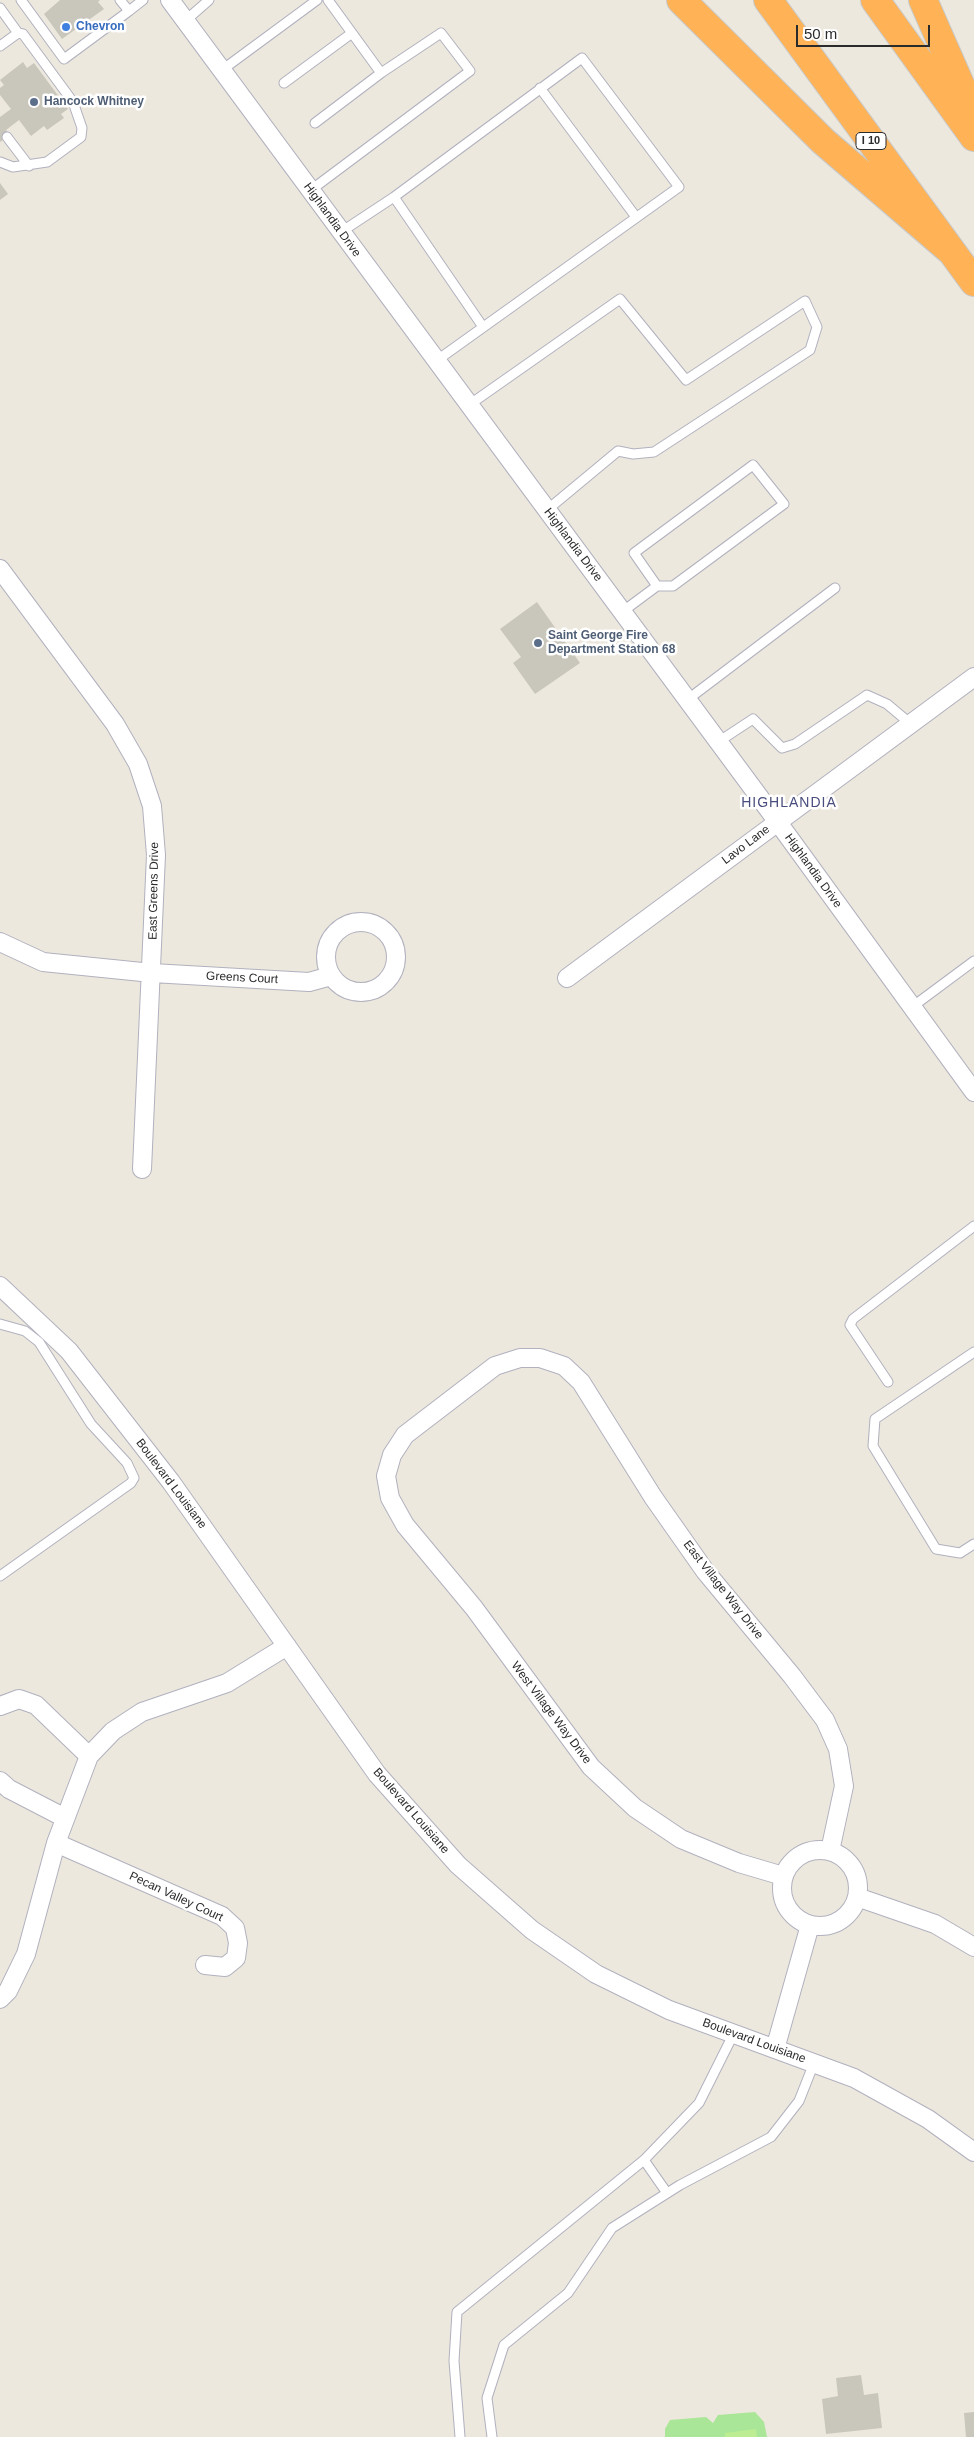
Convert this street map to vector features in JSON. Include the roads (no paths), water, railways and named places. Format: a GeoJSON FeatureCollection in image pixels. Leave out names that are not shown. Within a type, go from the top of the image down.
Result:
{"type":"FeatureCollection","features":[{"type":"Feature","properties":{"kind":"highway"},"geometry":{"type":"LineString","coordinates":[[681,0],[823,141],[951,251]]}},
{"type":"Feature","properties":{"kind":"highway","name":"I 10"},"geometry":{"type":"LineString","coordinates":[[768,0],[974,282]]}},
{"type":"Feature","properties":{"kind":"highway"},"geometry":{"type":"LineString","coordinates":[[875,0],[974,136]]}},
{"type":"Feature","properties":{"kind":"highway"},"geometry":{"type":"LineString","coordinates":[[923,0],[974,116]]}},
{"type":"Feature","properties":{"kind":"street","name":"Highlandia Drive"},"geometry":{"type":"LineString","coordinates":[[170,0],[777,821],[974,1092]]}},
{"type":"Feature","properties":{"kind":"street","name":"East Greens Drive"},"geometry":{"type":"LineString","coordinates":[[0,569],[115,724],[138,764],[152,806],[156,854],[142,1169]]}},
{"type":"Feature","properties":{"kind":"street","name":"Lavo Lane"},"geometry":{"type":"LineString","coordinates":[[567,978],[777,821],[912,725],[974,677]]}},
{"type":"Feature","properties":{"kind":"street"},"geometry":{"type":"LineString","coordinates":[[353,923],[370,924],[385,931],[392,940],[396,951],[396,964],[392,975],[384,984],[374,990],[362,992],[350,990],[339,985],[331,976],[326,966],[328,944],[334,934],[343,927],[353,923]]}},
{"type":"Feature","properties":{"kind":"street","name":"Greens Court"},"geometry":{"type":"LineString","coordinates":[[0,942],[43,962],[152,973],[309,982],[331,976]]}},
{"type":"Feature","properties":{"kind":"street","name":"Boulevard Louisiane"},"geometry":{"type":"LineString","coordinates":[[0,1286],[69,1351],[171,1482],[377,1774],[458,1865],[532,1930],[596,1974],[669,2010],[854,2078],[928,2119],[974,2152]]}},
{"type":"Feature","properties":{"kind":"street","name":"West Village Way Drive"},"geometry":{"type":"LineString","coordinates":[[540,1358],[520,1358],[495,1366],[405,1435],[392,1455],[386,1476],[390,1498],[405,1525],[474,1608],[591,1766],[635,1808],[681,1839],[739,1863],[783,1876]]}},
{"type":"Feature","properties":{"kind":"street","name":"East Village Way Drive"},"geometry":{"type":"LineString","coordinates":[[540,1358],[564,1366],[581,1382],[653,1497],[705,1571],[792,1676],[825,1720],[838,1749],[844,1786],[830,1851]]}},
{"type":"Feature","properties":{"kind":"street"},"geometry":{"type":"LineString","coordinates":[[0,2000],[8,1991],[26,1954],[56,1842],[89,1756],[113,1732],[142,1712],[227,1683],[287,1646]]}},
{"type":"Feature","properties":{"kind":"street"},"geometry":{"type":"LineString","coordinates":[[0,1706],[19,1699],[36,1705],[89,1756]]}},
{"type":"Feature","properties":{"kind":"street"},"geometry":{"type":"LineString","coordinates":[[0,1780],[9,1789],[65,1818]]}},
{"type":"Feature","properties":{"kind":"street","name":"Pecan Valley Court"},"geometry":{"type":"LineString","coordinates":[[56,1842],[222,1916],[235,1928],[238,1943],[236,1958],[225,1967],[205,1965]]}},
{"type":"Feature","properties":{"kind":"street"},"geometry":{"type":"LineString","coordinates":[[812,1850],[830,1851],[841,1856],[854,1869],[858,1880],[857,1897],[852,1909],[841,1920],[827,1925],[810,1925],[798,1920],[787,1909],[782,1895],[783,1876],[787,1866],[800,1854],[812,1850]]}},
{"type":"Feature","properties":{"kind":"street"},"geometry":{"type":"LineString","coordinates":[[857,1897],[935,1924],[974,1946]]}},
{"type":"Feature","properties":{"kind":"street"},"geometry":{"type":"LineString","coordinates":[[775,2048],[810,1925]]}},
{"type":"Feature","properties":{"kind":"lane"},"geometry":{"type":"LineString","coordinates":[[22,0],[64,59],[143,0]]}},
{"type":"Feature","properties":{"kind":"lane"},"geometry":{"type":"LineString","coordinates":[[120,0],[129,11]]}},
{"type":"Feature","properties":{"kind":"lane"},"geometry":{"type":"LineString","coordinates":[[185,21],[209,0]]}},
{"type":"Feature","properties":{"kind":"lane"},"geometry":{"type":"LineString","coordinates":[[222,70],[317,0]]}},
{"type":"Feature","properties":{"kind":"lane"},"geometry":{"type":"LineString","coordinates":[[328,0],[381,73]]}},
{"type":"Feature","properties":{"kind":"lane"},"geometry":{"type":"LineString","coordinates":[[0,8],[18,33],[23,34],[73,102],[82,128],[81,137],[47,162],[13,167],[0,162]]}},
{"type":"Feature","properties":{"kind":"lane"},"geometry":{"type":"LineString","coordinates":[[0,46],[18,33]]}},
{"type":"Feature","properties":{"kind":"lane"},"geometry":{"type":"LineString","coordinates":[[284,83],[352,33]]}},
{"type":"Feature","properties":{"kind":"lane"},"geometry":{"type":"LineString","coordinates":[[310,190],[470,71],[440,33],[381,73],[315,123]]}},
{"type":"Feature","properties":{"kind":"lane"},"geometry":{"type":"LineString","coordinates":[[341,232],[394,197],[582,58],[679,187],[436,361]]}},
{"type":"Feature","properties":{"kind":"lane"},"geometry":{"type":"LineString","coordinates":[[540,88],[636,217]]}},
{"type":"Feature","properties":{"kind":"lane"},"geometry":{"type":"LineString","coordinates":[[7,137],[28,166]]}},
{"type":"Feature","properties":{"kind":"lane"},"geometry":{"type":"LineString","coordinates":[[394,197],[483,327]]}},
{"type":"Feature","properties":{"kind":"lane"},"geometry":{"type":"LineString","coordinates":[[469,405],[620,299],[686,380],[805,301],[816,327],[810,350],[654,452],[633,454],[618,451],[547,510]]}},
{"type":"Feature","properties":{"kind":"lane"},"geometry":{"type":"LineString","coordinates":[[622,612],[657,586],[673,586],[784,504],[753,465],[634,553],[657,586]]}},
{"type":"Feature","properties":{"kind":"lane"},"geometry":{"type":"LineString","coordinates":[[687,700],[835,588]]}},
{"type":"Feature","properties":{"kind":"lane"},"geometry":{"type":"LineString","coordinates":[[718,742],[753,719],[782,748],[789,746],[795,744],[867,695],[887,704],[912,725]]}},
{"type":"Feature","properties":{"kind":"lane"},"geometry":{"type":"LineString","coordinates":[[912,1007],[974,961]]}},
{"type":"Feature","properties":{"kind":"lane"},"geometry":{"type":"LineString","coordinates":[[888,1382],[850,1325],[853,1319],[974,1226]]}},
{"type":"Feature","properties":{"kind":"lane"},"geometry":{"type":"LineString","coordinates":[[0,1324],[25,1331],[39,1342],[91,1424],[127,1463],[134,1478],[131,1483],[0,1576]]}},
{"type":"Feature","properties":{"kind":"lane"},"geometry":{"type":"LineString","coordinates":[[974,1352],[875,1420],[873,1446],[936,1549],[960,1553],[974,1544]]}},
{"type":"Feature","properties":{"kind":"lane"},"geometry":{"type":"LineString","coordinates":[[460,2437],[454,2361],[457,2312],[644,2160],[699,2103],[734,2033]]}},
{"type":"Feature","properties":{"kind":"lane"},"geometry":{"type":"LineString","coordinates":[[492,2437],[487,2398],[504,2345],[568,2294],[612,2228],[667,2193],[771,2137],[799,2100],[814,2063]]}},
{"type":"Feature","properties":{"kind":"lane"},"geometry":{"type":"LineString","coordinates":[[644,2160],[667,2193]]}},
{"type":"Feature","properties":{"kind":"place","name":"Chevron"},"geometry":{"type":"Point","coordinates":[66,27]}},
{"type":"Feature","properties":{"kind":"place","name":"Hancock Whitney"},"geometry":{"type":"Point","coordinates":[34,102]}},
{"type":"Feature","properties":{"kind":"place","name":"Saint George Fire Department Station 68"},"geometry":{"type":"Point","coordinates":[538,643]}},
{"type":"Feature","properties":{"kind":"district","name":"HIGHLANDIA"},"geometry":{"type":"Point","coordinates":[789,803]}}]}
